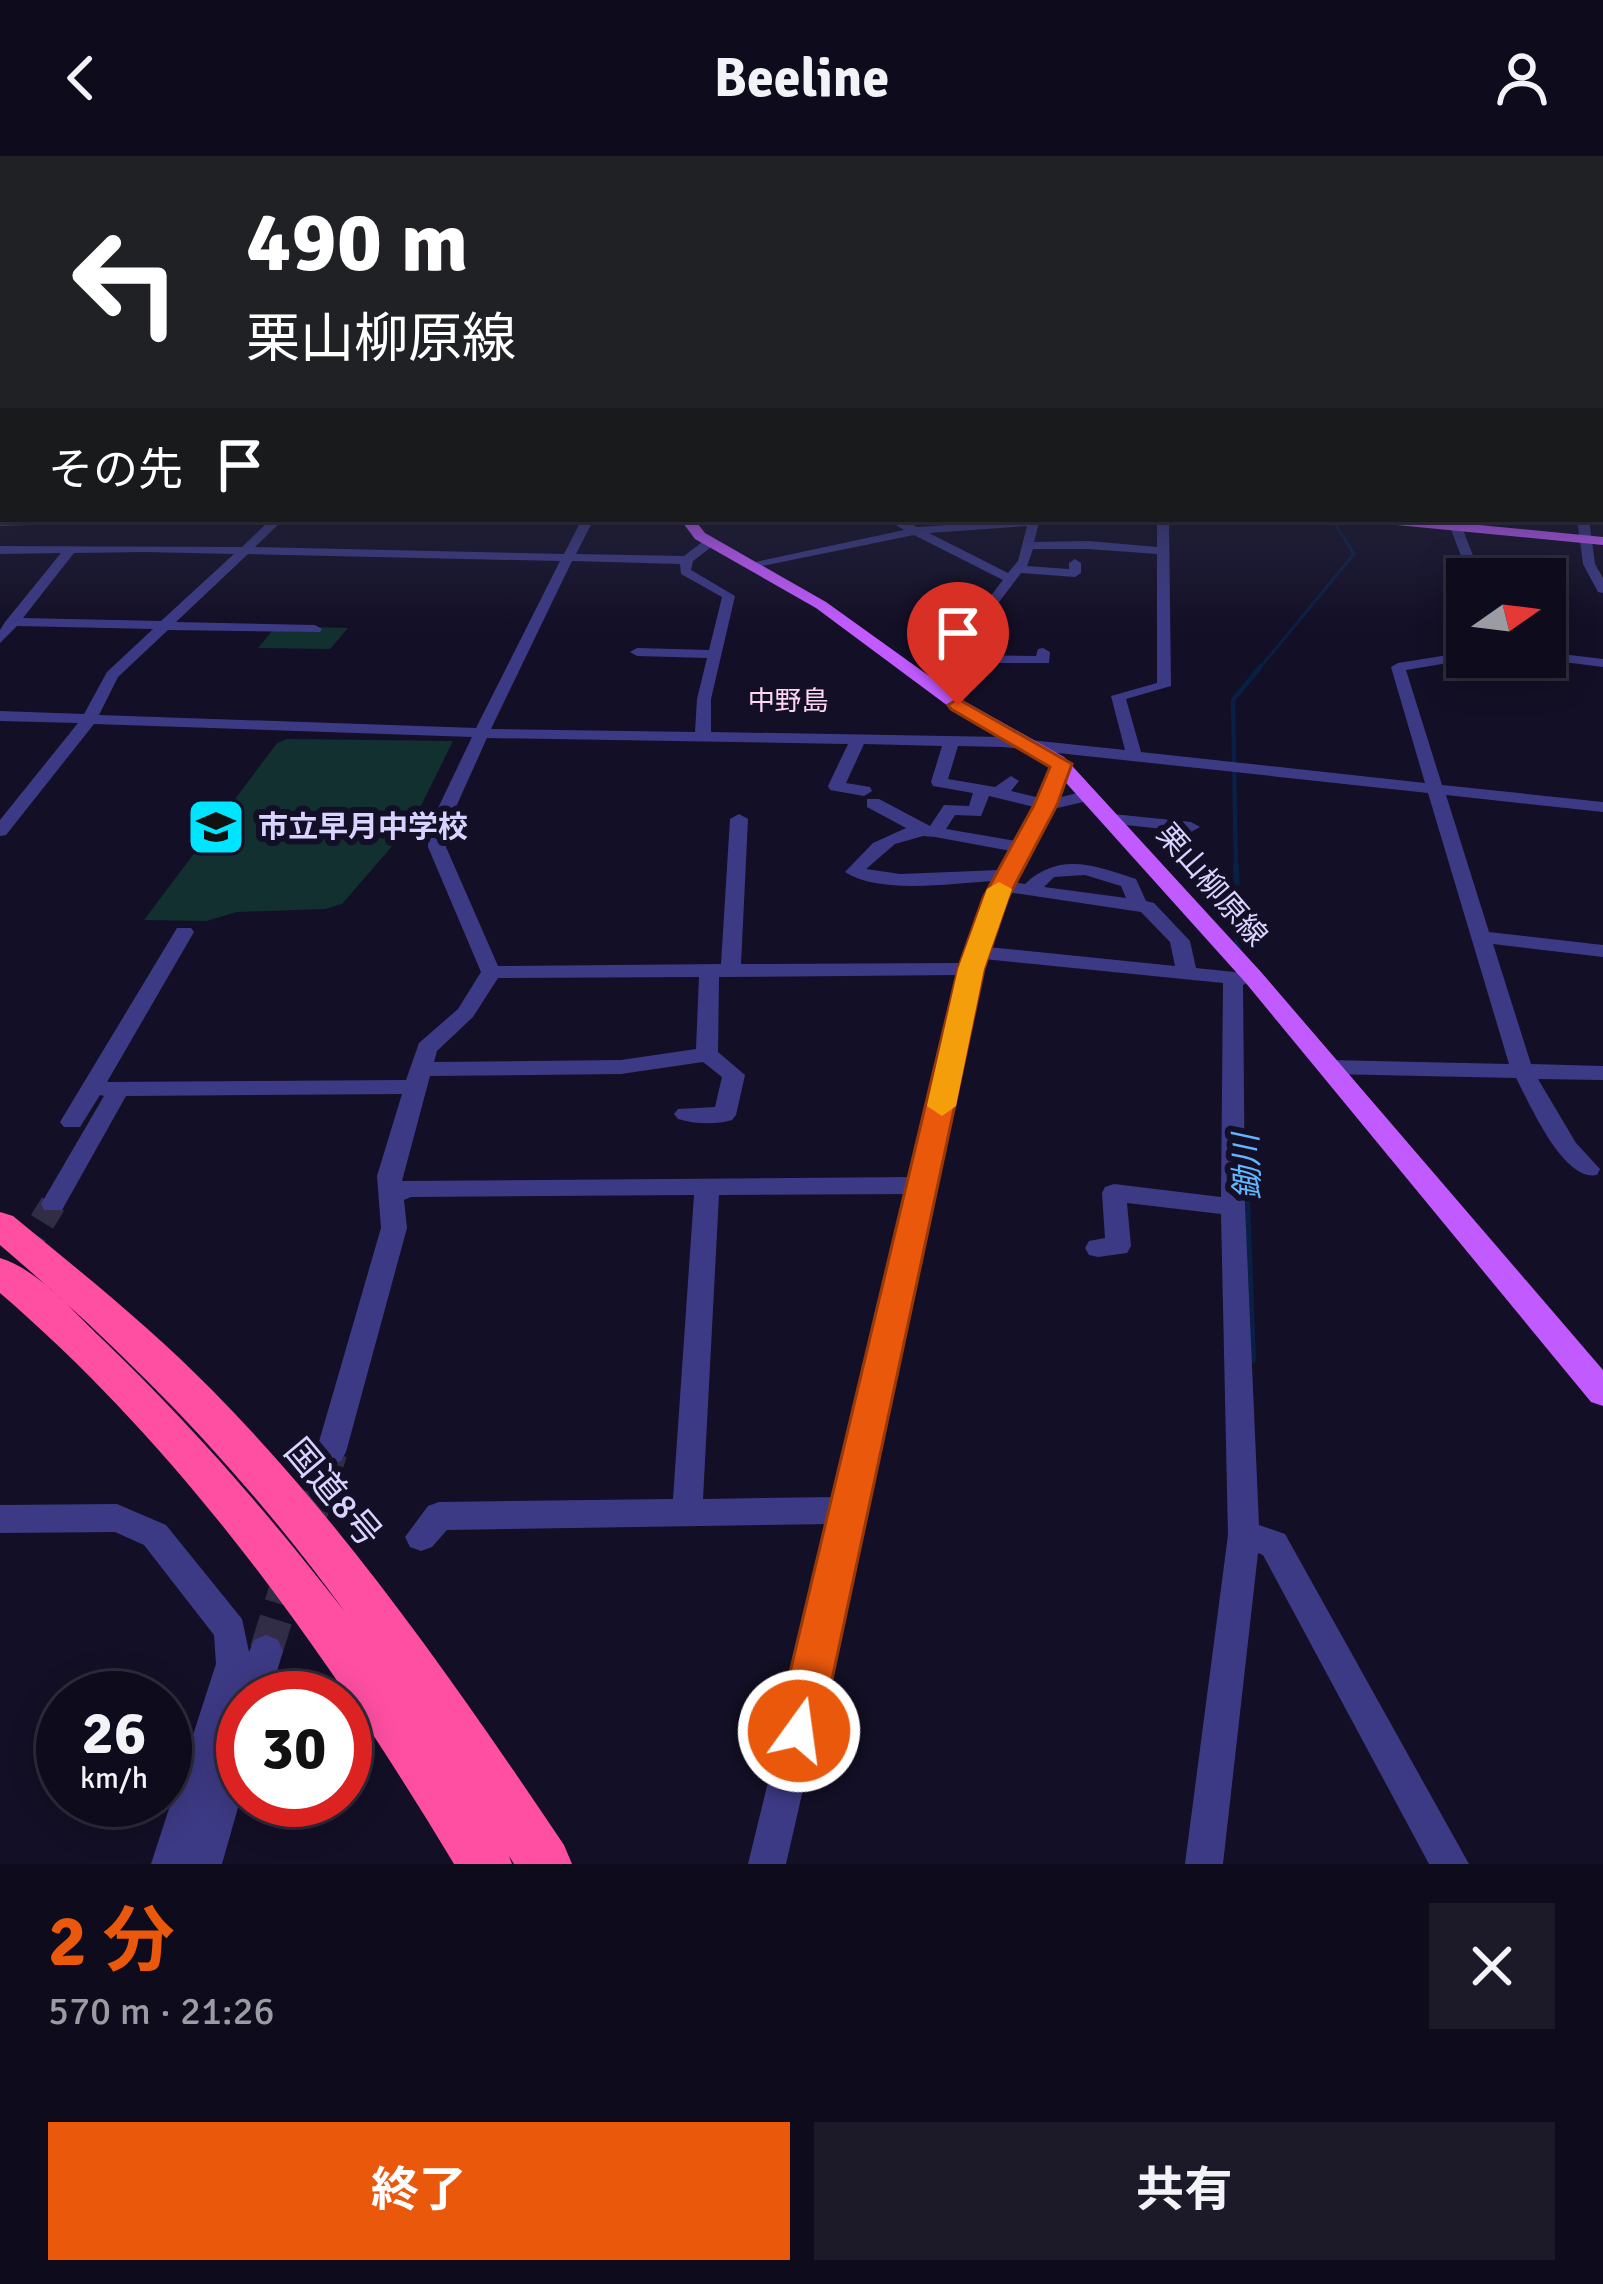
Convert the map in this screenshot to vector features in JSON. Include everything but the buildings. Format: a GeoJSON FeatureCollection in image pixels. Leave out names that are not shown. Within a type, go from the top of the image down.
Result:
{"type":"FeatureCollection","features":[{"type":"Feature","properties":{"kind":"highway","name":"国道8号"},"geometry":{"type":"LineString","coordinates":[[0,1225],[197,1401],[258,1470],[416,1666],[545,1864]]}},
{"type":"Feature","properties":{"kind":"highway"},"geometry":{"type":"LineString","coordinates":[[0,1272],[62,1324],[181,1442],[265,1544],[386,1705],[485,1864]]}},
{"type":"Feature","properties":{"kind":"main road","name":"栗山柳原線"},"geometry":{"type":"LineString","coordinates":[[689,522],[710,542],[821,605],[929,685],[1061,764],[1113,819],[1243,979],[1329,1067],[1603,1393]]}},
{"type":"Feature","properties":{"kind":"main road"},"geometry":{"type":"LineString","coordinates":[[1432,522],[1595,540]]}},
{"type":"Feature","properties":{"kind":"street"},"geometry":{"type":"LineString","coordinates":[[0,831],[88,721],[112,675],[275,522]]}},
{"type":"Feature","properties":{"kind":"street"},"geometry":{"type":"LineString","coordinates":[[491,972],[437,848],[437,829],[586,522]]}},
{"type":"Feature","properties":{"kind":"street"},"geometry":{"type":"LineString","coordinates":[[898,522],[1016,574],[1075,573],[1075,562]]}},
{"type":"Feature","properties":{"kind":"street"},"geometry":{"type":"LineString","coordinates":[[752,564],[943,523],[973,522]]}},
{"type":"Feature","properties":{"kind":"street"},"geometry":{"type":"LineString","coordinates":[[929,685],[1016,574],[1033,522]]}},
{"type":"Feature","properties":{"kind":"street"},"geometry":{"type":"LineString","coordinates":[[1134,755],[1118,695],[1164,686],[1162,522]]}},
{"type":"Feature","properties":{"kind":"street"},"geometry":{"type":"LineString","coordinates":[[1456,527],[1466,558]]}},
{"type":"Feature","properties":{"kind":"street"},"geometry":{"type":"LineString","coordinates":[[1595,540],[1588,564],[1603,589]]}},
{"type":"Feature","properties":{"kind":"street"},"geometry":{"type":"LineString","coordinates":[[0,550],[145,548],[687,560],[710,542]]}},
{"type":"Feature","properties":{"kind":"street"},"geometry":{"type":"LineString","coordinates":[[1028,546],[1162,551]]}},
{"type":"Feature","properties":{"kind":"street"},"geometry":{"type":"LineString","coordinates":[[0,639],[69,551]]}},
{"type":"Feature","properties":{"kind":"street"},"geometry":{"type":"LineString","coordinates":[[687,560],[685,572],[729,596],[704,699],[703,738]]}},
{"type":"Feature","properties":{"kind":"street"},"geometry":{"type":"LineString","coordinates":[[12,622],[315,629]]}},
{"type":"Feature","properties":{"kind":"street"},"geometry":{"type":"LineString","coordinates":[[637,652],[715,653]]}},
{"type":"Feature","properties":{"kind":"street"},"geometry":{"type":"LineString","coordinates":[[949,659],[1044,660],[1043,652]]}},
{"type":"Feature","properties":{"kind":"street"},"geometry":{"type":"LineString","coordinates":[[1446,659],[1398,667],[1522,1070],[1567,1148],[1588,1169]]}},
{"type":"Feature","properties":{"kind":"street"},"geometry":{"type":"LineString","coordinates":[[1566,659],[1603,663]]}},
{"type":"Feature","properties":{"kind":"street"},"geometry":{"type":"LineString","coordinates":[[0,716],[481,733],[1032,744],[1603,808]]}},
{"type":"Feature","properties":{"kind":"street"},"geometry":{"type":"LineString","coordinates":[[858,740],[836,786],[869,797],[928,830],[1022,847]]}},
{"type":"Feature","properties":{"kind":"street"},"geometry":{"type":"LineString","coordinates":[[951,742],[939,782],[998,788],[1046,805],[1090,795]]}},
{"type":"Feature","properties":{"kind":"street"},"geometry":{"type":"LineString","coordinates":[[767,1864],[852,1510],[974,960],[1004,881],[1046,805],[1061,764]]}},
{"type":"Feature","properties":{"kind":"street"},"geometry":{"type":"LineString","coordinates":[[998,788],[975,812],[950,809],[928,830],[886,841],[854,872],[900,880],[1004,881],[1147,907],[1180,941],[1187,974]]}},
{"type":"Feature","properties":{"kind":"street"},"geometry":{"type":"LineString","coordinates":[[707,1054],[739,819]]}},
{"type":"Feature","properties":{"kind":"street"},"geometry":{"type":"LineString","coordinates":[[1113,819],[1191,827]]}},
{"type":"Feature","properties":{"kind":"street"},"geometry":{"type":"LineString","coordinates":[[53,1204],[184,932]]}},
{"type":"Feature","properties":{"kind":"street"},"geometry":{"type":"LineString","coordinates":[[1481,937],[1603,951]]}},
{"type":"Feature","properties":{"kind":"street"},"geometry":{"type":"LineString","coordinates":[[491,972],[720,971],[974,960],[1243,979],[1232,1208],[1244,1535],[1204,1864]]}},
{"type":"Feature","properties":{"kind":"street"},"geometry":{"type":"LineString","coordinates":[[331,1452],[394,1228],[388,1176],[427,1048],[466,1013],[491,972]]}},
{"type":"Feature","properties":{"kind":"street"},"geometry":{"type":"LineString","coordinates":[[72,1122],[106,1089],[621,1067],[707,1054],[734,1075],[724,1115],[686,1114]]}},
{"type":"Feature","properties":{"kind":"street"},"geometry":{"type":"LineString","coordinates":[[1329,1067],[1603,1073]]}},
{"type":"Feature","properties":{"kind":"street"},"geometry":{"type":"LineString","coordinates":[[393,1195],[408,1188],[925,1185]]}},
{"type":"Feature","properties":{"kind":"street"},"geometry":{"type":"LineString","coordinates":[[687,1512],[707,1188]]}},
{"type":"Feature","properties":{"kind":"street"},"geometry":{"type":"LineString","coordinates":[[1098,1248],[1118,1246],[1114,1193],[1232,1208]]}},
{"type":"Feature","properties":{"kind":"street"},"geometry":{"type":"LineString","coordinates":[[421,1538],[439,1516],[852,1510]]}},
{"type":"Feature","properties":{"kind":"street"},"geometry":{"type":"LineString","coordinates":[[0,1519],[117,1518],[155,1534],[230,1630],[233,1664],[170,1864]]}},
{"type":"Feature","properties":{"kind":"street"},"geometry":{"type":"LineString","coordinates":[[1244,1535],[1274,1544],[1450,1864]]}},
{"type":"Feature","properties":{"kind":"street"},"geometry":{"type":"LineString","coordinates":[[260,1671],[266,1651]]}},
{"type":"Feature","properties":{"kind":"street"},"geometry":{"type":"LineString","coordinates":[[203,1864],[216,1820]]}},
{"type":"Feature","properties":{"kind":"green space"},"geometry":{"type":"Polygon","coordinates":[[[276,626],[348,628],[330,649],[258,648],[276,626]]]}},
{"type":"Feature","properties":{"kind":"green space"},"geometry":{"type":"Polygon","coordinates":[[[287,739],[453,741],[413,822],[342,904],[325,909],[237,912],[206,921],[144,920],[277,743],[287,739]]]}},
{"type":"Feature","properties":{"kind":"waterway","name":"鋤川"},"geometry":{"type":"LineString","coordinates":[[1259,669],[1354,554],[1334,522]]}},
{"type":"Feature","properties":{"kind":"waterway","name":"鋤川"},"geometry":{"type":"LineString","coordinates":[[1236,869],[1233,700],[1261,666]]}},
{"type":"Feature","properties":{"kind":"waterway","name":"鋤川"},"geometry":{"type":"LineString","coordinates":[[1236,866],[1238,951]]}},
{"type":"Feature","properties":{"kind":"waterway","name":"鋤川"},"geometry":{"type":"LineString","coordinates":[[1245,1168],[1252,1359]]}},
{"type":"Feature","properties":{"kind":"tunnel"},"geometry":{"type":"LineString","coordinates":[[0,1290],[53,1204]]}},
{"type":"Feature","properties":{"kind":"tunnel"},"geometry":{"type":"LineString","coordinates":[[307,1526],[331,1452]]}},
{"type":"Feature","properties":{"kind":"tunnel"},"geometry":{"type":"LineString","coordinates":[[266,1651],[289,1578]]}},
{"type":"Feature","properties":{"kind":"slow traffic"},"geometry":{"type":"LineString","coordinates":[[942,1106],[971,969],[999,889]]}},
{"type":"Feature","properties":{"kind":"place","name":"市立早月中学校"},"geometry":{"type":"Point","coordinates":[216,827]}},
{"type":"Feature","properties":{"kind":"district","name":"中野島"},"geometry":{"type":"Point","coordinates":[788,701]}},
{"type":"Feature","properties":{"kind":"route"},"geometry":{"type":"LineString","coordinates":[[799,1731],[971,969],[995,898],[1046,805],[1061,764],[958,705]]}}]}
